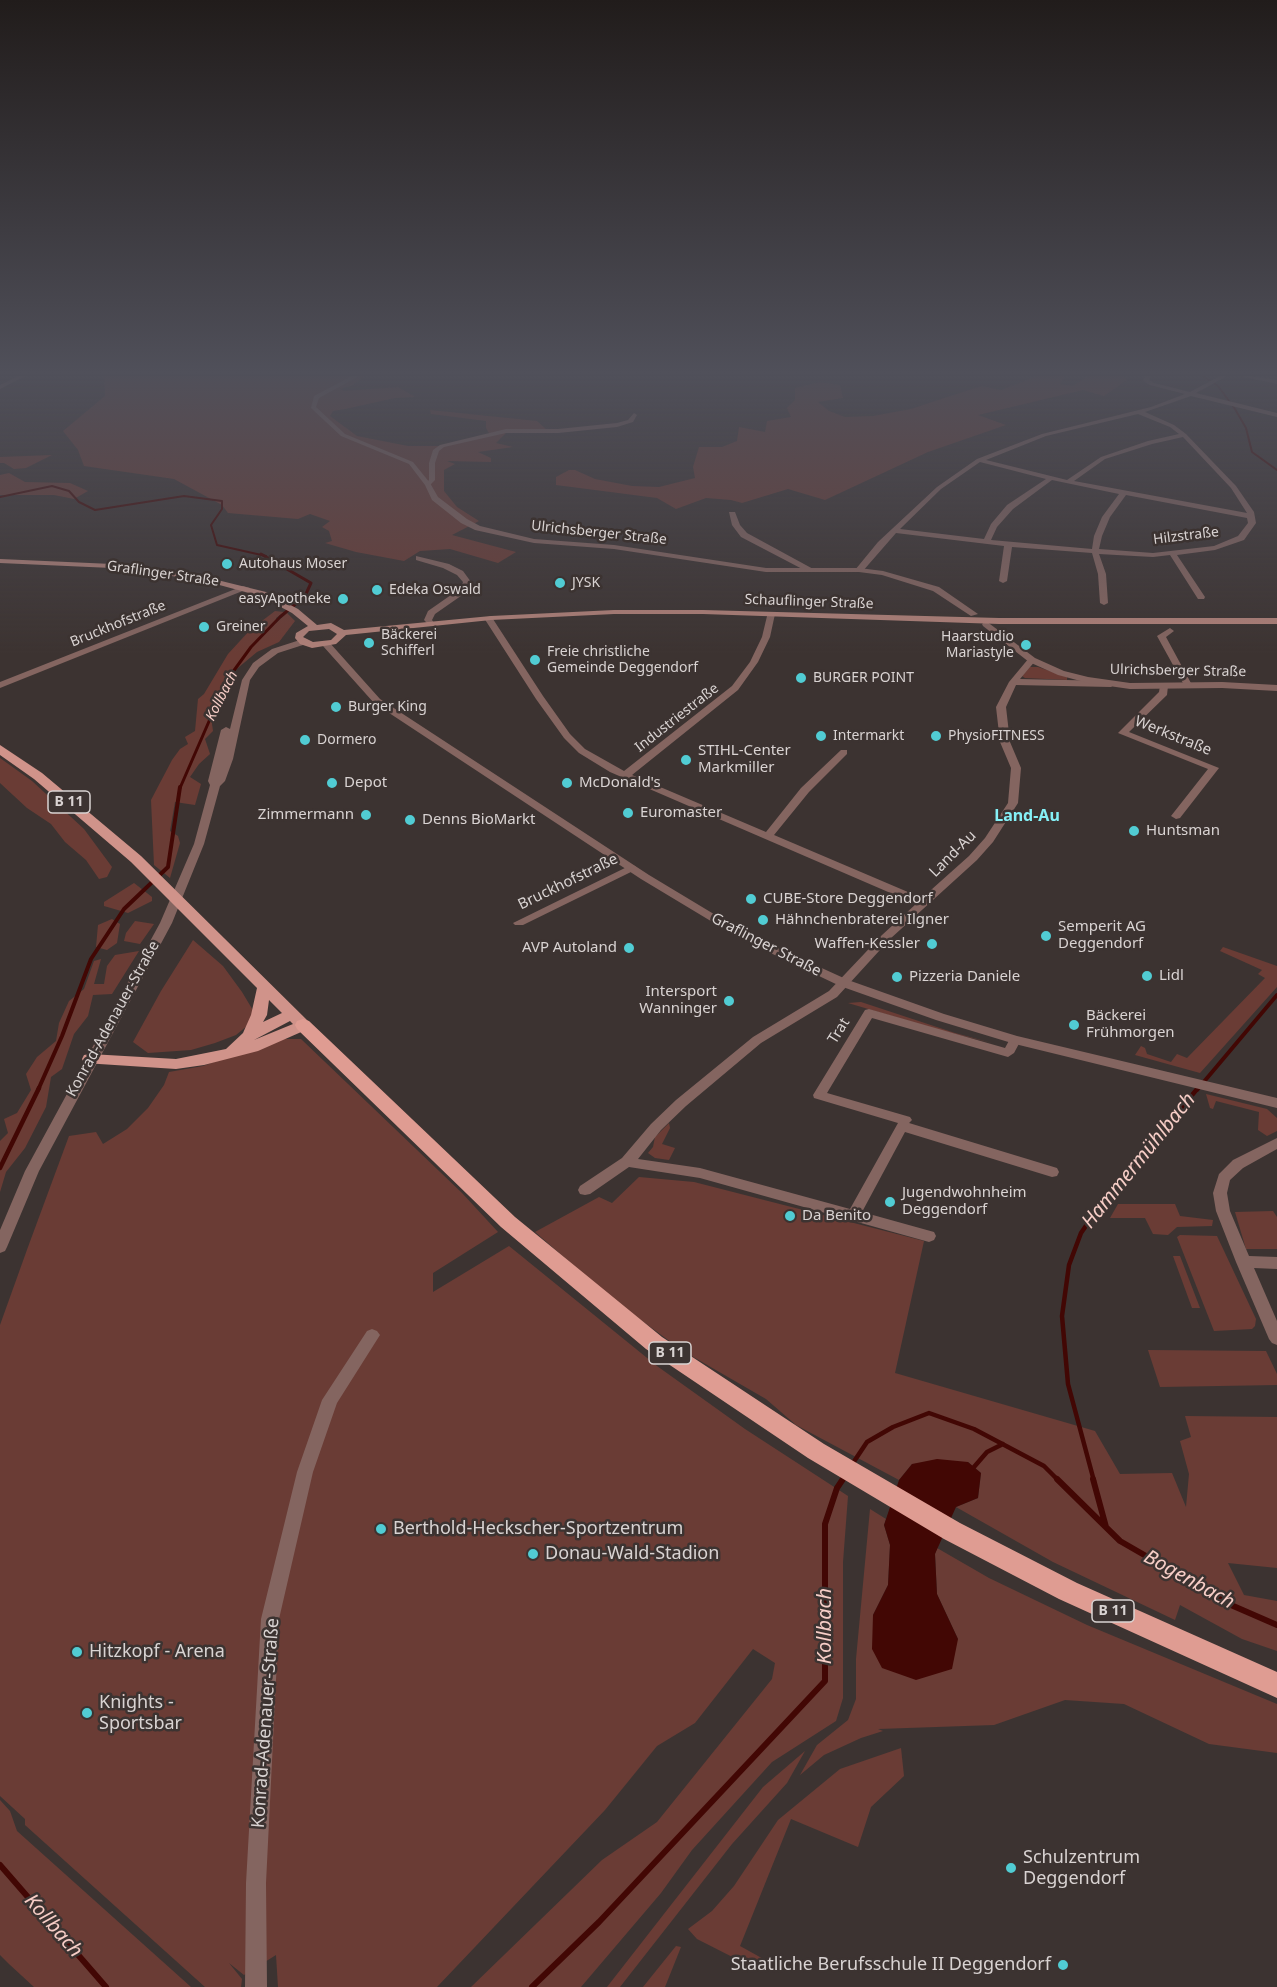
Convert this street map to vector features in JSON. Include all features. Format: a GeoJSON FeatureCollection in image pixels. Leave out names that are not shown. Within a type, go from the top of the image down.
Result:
{"type":"FeatureCollection","features":[{"type":"Feature","properties":{"kind":"highway","name":"B 11"},"geometry":{"type":"LineString","coordinates":[[298,1020],[508,1222],[654,1343],[816,1451],[952,1531],[1068,1591],[1277,1685]]}},
{"type":"Feature","properties":{"kind":"main road","name":"Graflinger Straße"},"geometry":{"type":"LineString","coordinates":[[0,561],[83,564],[160,571],[246,588],[286,605],[314,627]]}},
{"type":"Feature","properties":{"kind":"main road","name":"Schauflinger Straße"},"geometry":{"type":"LineString","coordinates":[[342,633],[488,618],[614,612],[999,621],[1277,621]]}},
{"type":"Feature","properties":{"kind":"main road"},"geometry":{"type":"LineString","coordinates":[[331,626],[342,633],[338,639],[326,644],[312,645],[301,640],[302,631],[314,627],[331,626]]}},
{"type":"Feature","properties":{"kind":"main road","name":"B 11"},"geometry":{"type":"LineString","coordinates":[[0,749],[38,776],[135,859],[264,989],[298,1020]]}},
{"type":"Feature","properties":{"kind":"main road"},"geometry":{"type":"LineString","coordinates":[[232,1051],[249,1036],[259,1015],[264,989]]}},
{"type":"Feature","properties":{"kind":"main road"},"geometry":{"type":"LineString","coordinates":[[90,1059],[176,1064],[204,1060],[252,1047],[298,1020]]}},
{"type":"Feature","properties":{"kind":"main road"},"geometry":{"type":"LineString","coordinates":[[249,1036],[298,1020]]}},
{"type":"Feature","properties":{"kind":"street","name":"Ulrichsberger Straße"},"geometry":{"type":"LineString","coordinates":[[414,469],[428,484],[435,498],[464,521],[478,528],[534,540],[614,547],[766,570],[859,570],[925,584],[974,614]]}},
{"type":"Feature","properties":{"kind":"street"},"geometry":{"type":"LineString","coordinates":[[428,484],[432,480],[432,469]]}},
{"type":"Feature","properties":{"kind":"street"},"geometry":{"type":"LineString","coordinates":[[859,570],[894,531],[953,476],[965,469]]}},
{"type":"Feature","properties":{"kind":"street"},"geometry":{"type":"LineString","coordinates":[[1014,469],[1068,482],[1251,516]]}},
{"type":"Feature","properties":{"kind":"street"},"geometry":{"type":"LineString","coordinates":[[1068,482],[1087,469]]}},
{"type":"Feature","properties":{"kind":"street"},"geometry":{"type":"LineString","coordinates":[[1216,469],[1245,501],[1251,516]]}},
{"type":"Feature","properties":{"kind":"street"},"geometry":{"type":"LineString","coordinates":[[986,542],[994,526],[1010,507],[1051,478]]}},
{"type":"Feature","properties":{"kind":"street"},"geometry":{"type":"LineString","coordinates":[[1104,603],[1102,574],[1095,552],[1098,536],[1106,517],[1124,492]]}},
{"type":"Feature","properties":{"kind":"street"},"geometry":{"type":"LineString","coordinates":[[732,514],[736,525],[744,535],[811,570]]}},
{"type":"Feature","properties":{"kind":"street","name":"Hilzstraße"},"geometry":{"type":"LineString","coordinates":[[894,531],[1008,545],[1095,552],[1173,554],[1230,544],[1248,531],[1252,523],[1251,516]]}},
{"type":"Feature","properties":{"kind":"street"},"geometry":{"type":"LineString","coordinates":[[1003,581],[1008,545]]}},
{"type":"Feature","properties":{"kind":"street"},"geometry":{"type":"LineString","coordinates":[[1173,554],[1201,597]]}},
{"type":"Feature","properties":{"kind":"street"},"geometry":{"type":"LineString","coordinates":[[419,558],[460,573],[467,582],[465,589],[431,613],[428,620],[430,623]]}},
{"type":"Feature","properties":{"kind":"street","name":"Bruckhofstraße"},"geometry":{"type":"LineString","coordinates":[[0,685],[246,588]]}},
{"type":"Feature","properties":{"kind":"street","name":"Industriestraße"},"geometry":{"type":"LineString","coordinates":[[626,775],[735,688],[754,662],[766,637],[771,614]]}},
{"type":"Feature","properties":{"kind":"street"},"geometry":{"type":"LineString","coordinates":[[488,618],[539,697],[570,740],[582,751],[613,770],[924,903]]}},
{"type":"Feature","properties":{"kind":"street","name":"Ulrichsberger Straße"},"geometry":{"type":"LineString","coordinates":[[986,624],[1032,660],[1061,673],[1111,684],[1277,688]]}},
{"type":"Feature","properties":{"kind":"street"},"geometry":{"type":"LineString","coordinates":[[1170,631],[1161,636],[1188,685]]}},
{"type":"Feature","properties":{"kind":"street","name":"Konrad-Adenauer-Straße"},"geometry":{"type":"LineString","coordinates":[[0,1247],[32,1171],[90,1059],[166,923],[199,844],[215,786],[220,781],[228,759],[239,704],[251,670],[275,651],[301,640]]}},
{"type":"Feature","properties":{"kind":"street","name":"Graflinger Straße"},"geometry":{"type":"LineString","coordinates":[[326,644],[377,701],[631,868],[743,936],[844,983],[1015,1040],[1277,1103]]}},
{"type":"Feature","properties":{"kind":"street","name":"Land-Au"},"geometry":{"type":"LineString","coordinates":[[844,983],[881,942],[989,840],[1013,803],[1016,768],[1005,742],[1001,707],[1013,682],[1032,660]]}},
{"type":"Feature","properties":{"kind":"street"},"geometry":{"type":"LineString","coordinates":[[1013,682],[1111,684]]}},
{"type":"Feature","properties":{"kind":"street","name":"Werkstraße"},"geometry":{"type":"LineString","coordinates":[[1164,686],[1164,693],[1123,733],[1214,768],[1176,816]]}},
{"type":"Feature","properties":{"kind":"street"},"geometry":{"type":"LineString","coordinates":[[767,837],[805,790],[844,752]]}},
{"type":"Feature","properties":{"kind":"street","name":"Bruckhofstraße"},"geometry":{"type":"LineString","coordinates":[[519,923],[631,868]]}},
{"type":"Feature","properties":{"kind":"street","name":"Trat"},"geometry":{"type":"LineString","coordinates":[[585,1190],[627,1162],[656,1127],[689,1096],[757,1040],[808,1011],[833,994],[844,983]]}},
{"type":"Feature","properties":{"kind":"street","name":"Trat"},"geometry":{"type":"LineString","coordinates":[[905,1120],[819,1095],[869,1013],[1008,1053],[1015,1040]]}},
{"type":"Feature","properties":{"kind":"street"},"geometry":{"type":"LineString","coordinates":[[853,1216],[902,1125],[1052,1172]]}},
{"type":"Feature","properties":{"kind":"street"},"geometry":{"type":"LineString","coordinates":[[1274,1149],[1238,1164],[1224,1178],[1220,1193],[1223,1211],[1243,1263],[1277,1339]]}},
{"type":"Feature","properties":{"kind":"street"},"geometry":{"type":"LineString","coordinates":[[627,1162],[700,1173],[929,1236]]}},
{"type":"Feature","properties":{"kind":"street"},"geometry":{"type":"LineString","coordinates":[[1243,1263],[1277,1263]]}},
{"type":"Feature","properties":{"kind":"street","name":"Konrad-Adenauer-Straße"},"geometry":{"type":"LineString","coordinates":[[256,1987],[256,1883],[270,1619],[305,1472],[330,1400],[372,1335]]}},
{"type":"Feature","properties":{"kind":"shaded area"},"geometry":{"type":"Polygon","coordinates":[[[103,469],[446,469],[444,470],[444,491],[457,507],[479,521],[452,535],[516,552],[498,563],[450,549],[420,551],[404,561],[356,552],[325,543],[332,541],[329,531],[322,527],[330,521],[310,514],[298,519],[228,513],[222,505],[174,479],[103,469]]]}},
{"type":"Feature","properties":{"kind":"shaded area"},"geometry":{"type":"Polygon","coordinates":[[[693,469],[892,469],[825,500],[788,489],[742,503],[706,498],[676,509],[657,498],[556,485],[556,477],[569,470],[575,470],[595,479],[632,486],[659,487],[695,478],[693,469]]]}},
{"type":"Feature","properties":{"kind":"shaded area"},"geometry":{"type":"Polygon","coordinates":[[[9,473],[25,482],[70,483],[88,491],[74,499],[54,495],[0,495],[0,475],[9,473]]]}},
{"type":"Feature","properties":{"kind":"shaded area"},"geometry":{"type":"Polygon","coordinates":[[[275,611],[284,612],[276,618],[276,623],[287,613],[295,621],[279,642],[257,652],[227,677],[212,724],[213,731],[205,739],[210,754],[190,777],[201,784],[195,805],[175,802],[170,831],[178,836],[180,843],[170,878],[154,865],[151,800],[172,760],[180,749],[188,744],[185,737],[195,731],[198,699],[204,694],[228,654],[250,630],[275,611]]]}},
{"type":"Feature","properties":{"kind":"shaded area"},"geometry":{"type":"Polygon","coordinates":[[[1030,667],[1038,667],[1067,677],[1067,680],[1025,678],[1022,676],[1030,667]]]}},
{"type":"Feature","properties":{"kind":"shaded area"},"geometry":{"type":"Polygon","coordinates":[[[0,758],[32,781],[84,829],[112,867],[107,877],[99,879],[86,860],[65,842],[51,824],[27,808],[0,783],[0,758]]]}},
{"type":"Feature","properties":{"kind":"shaded area"},"geometry":{"type":"Polygon","coordinates":[[[134,883],[152,897],[152,901],[128,913],[104,906],[104,902],[134,883]]]}},
{"type":"Feature","properties":{"kind":"shaded area"},"geometry":{"type":"Polygon","coordinates":[[[112,919],[120,924],[117,943],[107,950],[96,947],[98,925],[112,919]]]}},
{"type":"Feature","properties":{"kind":"shaded area"},"geometry":{"type":"Polygon","coordinates":[[[135,921],[154,924],[140,944],[124,941],[126,933],[135,921]]]}},
{"type":"Feature","properties":{"kind":"shaded area"},"geometry":{"type":"Polygon","coordinates":[[[193,940],[223,966],[242,992],[254,1012],[252,1022],[236,1035],[215,1043],[191,1050],[148,1053],[133,1042],[193,940]]]}},
{"type":"Feature","properties":{"kind":"shaded area"},"geometry":{"type":"Polygon","coordinates":[[[1223,947],[1277,966],[1277,987],[1200,1073],[1135,1055],[1141,1046],[1145,1048],[1147,1054],[1171,1062],[1177,1054],[1187,1058],[1265,978],[1258,974],[1262,970],[1220,951],[1223,947]]]}},
{"type":"Feature","properties":{"kind":"shaded area"},"geometry":{"type":"Polygon","coordinates":[[[139,951],[112,994],[93,995],[88,1016],[74,1034],[62,1069],[51,1077],[46,1107],[25,1148],[6,1172],[0,1192],[0,1141],[8,1133],[4,1119],[17,1113],[31,1090],[26,1074],[37,1057],[56,1041],[59,1023],[69,1001],[84,989],[94,961],[101,959],[94,984],[104,984],[107,966],[115,955],[139,951]]]}},
{"type":"Feature","properties":{"kind":"shaded area"},"geometry":{"type":"Polygon","coordinates":[[[861,1002],[992,1043],[939,1030],[848,1003],[861,1002]]]}},
{"type":"Feature","properties":{"kind":"shaded area","name":"Berthold-Heckscher-Sportzentrum"},"geometry":{"type":"Polygon","coordinates":[[[279,1039],[301,1039],[462,1193],[498,1232],[433,1273],[433,1292],[509,1246],[657,1366],[745,1429],[848,1496],[843,1562],[843,1698],[836,1721],[772,1762],[692,1850],[661,1893],[581,1987],[471,1987],[602,1860],[657,1822],[772,1679],[775,1663],[753,1649],[695,1723],[657,1746],[605,1810],[437,1987],[278,1987],[276,1955],[244,1975],[229,1963],[242,1979],[241,1987],[205,1987],[25,1825],[25,1819],[0,1796],[0,1325],[28,1247],[69,1136],[96,1132],[103,1144],[127,1129],[148,1108],[164,1085],[169,1072],[203,1066],[279,1039]]]}},
{"type":"Feature","properties":{"kind":"shaded area"},"geometry":{"type":"Polygon","coordinates":[[[1206,1094],[1267,1109],[1277,1118],[1277,1131],[1267,1136],[1258,1130],[1259,1112],[1216,1101],[1213,1109],[1210,1108],[1206,1094]]]}},
{"type":"Feature","properties":{"kind":"shaded area"},"geometry":{"type":"Polygon","coordinates":[[[669,1123],[670,1128],[662,1144],[675,1148],[669,1160],[655,1158],[648,1153],[653,1147],[655,1137],[669,1123]]]}},
{"type":"Feature","properties":{"kind":"shaded area"},"geometry":{"type":"Polygon","coordinates":[[[639,1177],[694,1182],[924,1241],[895,1373],[1095,1431],[1120,1474],[1172,1473],[1186,1507],[1189,1474],[1180,1441],[1191,1437],[1185,1416],[1277,1417],[1277,1568],[1228,1563],[1244,1595],[1277,1601],[1277,1651],[1242,1639],[1180,1605],[1175,1620],[1053,1562],[956,1507],[978,1498],[981,1473],[968,1462],[912,1464],[899,1480],[796,1425],[766,1399],[683,1351],[611,1298],[535,1232],[599,1197],[612,1203],[639,1177]]]}},
{"type":"Feature","properties":{"kind":"shaded area"},"geometry":{"type":"Polygon","coordinates":[[[1118,1204],[1175,1204],[1180,1216],[1213,1220],[1212,1226],[1177,1227],[1168,1235],[1153,1234],[1145,1218],[1110,1218],[1118,1204]]]}},
{"type":"Feature","properties":{"kind":"shaded area"},"geometry":{"type":"Polygon","coordinates":[[[1273,1211],[1277,1217],[1277,1249],[1246,1249],[1235,1212],[1273,1211]]]}},
{"type":"Feature","properties":{"kind":"shaded area"},"geometry":{"type":"Polygon","coordinates":[[[1180,1235],[1217,1236],[1256,1319],[1252,1329],[1214,1331],[1177,1237],[1180,1235]]]}},
{"type":"Feature","properties":{"kind":"shaded area"},"geometry":{"type":"Polygon","coordinates":[[[1173,1256],[1180,1256],[1200,1308],[1192,1308],[1173,1256]]]}},
{"type":"Feature","properties":{"kind":"shaded area"},"geometry":{"type":"Polygon","coordinates":[[[1148,1350],[1266,1351],[1277,1374],[1277,1385],[1160,1387],[1148,1350]]]}},
{"type":"Feature","properties":{"kind":"shaded area"},"geometry":{"type":"Polygon","coordinates":[[[937,1459],[968,1462],[981,1473],[978,1498],[956,1507],[935,1554],[937,1594],[958,1639],[952,1669],[916,1680],[882,1668],[872,1649],[873,1615],[888,1585],[890,1545],[884,1525],[899,1480],[912,1464],[937,1459]]]}},
{"type":"Feature","properties":{"kind":"shaded area"},"geometry":{"type":"Polygon","coordinates":[[[870,1509],[886,1519],[884,1525],[890,1545],[888,1585],[873,1615],[958,1639],[937,1594],[935,1554],[937,1548],[989,1578],[1087,1625],[1277,1704],[1277,1753],[1209,1744],[1124,1704],[1065,1700],[994,1725],[878,1729],[883,1731],[861,1738],[824,1755],[800,1775],[817,1745],[848,1720],[856,1699],[856,1659],[870,1509]]]}},
{"type":"Feature","properties":{"kind":"shaded area"},"geometry":{"type":"Polygon","coordinates":[[[901,1748],[904,1776],[871,1807],[858,1847],[791,1819],[740,1946],[767,1961],[762,1972],[697,1939],[688,1929],[712,1911],[734,1886],[778,1820],[840,1769],[901,1748]]]}},
{"type":"Feature","properties":{"kind":"shaded area"},"geometry":{"type":"Polygon","coordinates":[[[805,1751],[787,1783],[732,1844],[620,1987],[607,1987],[763,1787],[805,1751]]]}},
{"type":"Feature","properties":{"kind":"shaded area"},"geometry":{"type":"Polygon","coordinates":[[[0,1800],[10,1811],[17,1831],[191,1987],[34,1987],[9,1964],[0,1955],[0,1800]]]}},
{"type":"Feature","properties":{"kind":"shaded area"},"geometry":{"type":"Polygon","coordinates":[[[676,1946],[681,1947],[665,1987],[643,1987],[676,1946]]]}},
{"type":"Feature","properties":{"kind":"waterway","name":"Kollbach"},"geometry":{"type":"LineString","coordinates":[[0,497],[52,486],[69,491],[79,502],[95,510],[184,496],[222,501],[222,509],[211,525],[217,545],[263,555]]}},
{"type":"Feature","properties":{"kind":"waterway","name":"Kollbach"},"geometry":{"type":"LineString","coordinates":[[180,788],[227,680],[251,647],[280,617],[305,596],[311,583],[263,555]]}},
{"type":"Feature","properties":{"kind":"waterway","name":"Kollbach"},"geometry":{"type":"LineString","coordinates":[[38,1090],[62,1036],[91,959],[124,909],[168,867],[180,787]]}},
{"type":"Feature","properties":{"kind":"waterway","name":"Hammermühlbach"},"geometry":{"type":"LineString","coordinates":[[1197,1090],[1277,995]]}},
{"type":"Feature","properties":{"kind":"waterway","name":"Kollbach"},"geometry":{"type":"LineString","coordinates":[[0,1168],[39,1088]]}},
{"type":"Feature","properties":{"kind":"waterway","name":"Hammermühlbach"},"geometry":{"type":"LineString","coordinates":[[1094,1481],[1068,1384],[1062,1316],[1069,1265],[1081,1233],[1108,1194],[1198,1088]]}},
{"type":"Feature","properties":{"kind":"waterway","name":"Kollbach"},"geometry":{"type":"LineString","coordinates":[[851,1466],[867,1442],[893,1427],[929,1413],[974,1429],[1003,1444]]}},
{"type":"Feature","properties":{"kind":"waterway"},"geometry":{"type":"LineString","coordinates":[[974,1467],[987,1452],[1003,1444]]}},
{"type":"Feature","properties":{"kind":"waterway","name":"Kollbach"},"geometry":{"type":"LineString","coordinates":[[1003,1444],[1044,1466],[1057,1479]]}},
{"type":"Feature","properties":{"kind":"waterway","name":"Kollbach"},"geometry":{"type":"LineString","coordinates":[[842,1481],[846,1475]]}},
{"type":"Feature","properties":{"kind":"waterway","name":"Kollbach"},"geometry":{"type":"LineString","coordinates":[[532,1987],[599,1922],[825,1681],[825,1524],[837,1488],[843,1479]]}},
{"type":"Feature","properties":{"kind":"waterway","name":"Bogenbach"},"geometry":{"type":"LineString","coordinates":[[1057,1479],[1120,1541],[1231,1605],[1277,1625]]}},
{"type":"Feature","properties":{"kind":"waterway","name":"Hammermühlbach"},"geometry":{"type":"LineString","coordinates":[[1093,1479],[1106,1527]]}},
{"type":"Feature","properties":{"kind":"waterway","name":"Kollbach"},"geometry":{"type":"LineString","coordinates":[[0,1865],[106,1987]]}},
{"type":"Feature","properties":{"kind":"place","name":"Autohaus Moser"},"geometry":{"type":"Point","coordinates":[227,564]}},
{"type":"Feature","properties":{"kind":"place","name":"JYSK"},"geometry":{"type":"Point","coordinates":[560,583]}},
{"type":"Feature","properties":{"kind":"place","name":"Edeka Oswald"},"geometry":{"type":"Point","coordinates":[377,590]}},
{"type":"Feature","properties":{"kind":"place","name":"easyApotheke"},"geometry":{"type":"Point","coordinates":[343,599]}},
{"type":"Feature","properties":{"kind":"place","name":"Greiner"},"geometry":{"type":"Point","coordinates":[204,627]}},
{"type":"Feature","properties":{"kind":"place","name":"Bäckerei Schifferl"},"geometry":{"type":"Point","coordinates":[369,643]}},
{"type":"Feature","properties":{"kind":"place","name":"Haarstudio Mariastyle"},"geometry":{"type":"Point","coordinates":[1026,645]}},
{"type":"Feature","properties":{"kind":"place","name":"Freie christliche Gemeinde Deggendorf"},"geometry":{"type":"Point","coordinates":[535,660]}},
{"type":"Feature","properties":{"kind":"place","name":"BURGER POINT"},"geometry":{"type":"Point","coordinates":[801,678]}},
{"type":"Feature","properties":{"kind":"place","name":"Burger King"},"geometry":{"type":"Point","coordinates":[336,707]}},
{"type":"Feature","properties":{"kind":"place","name":"Intermarkt"},"geometry":{"type":"Point","coordinates":[821,736]}},
{"type":"Feature","properties":{"kind":"place","name":"PhysioFITNESS"},"geometry":{"type":"Point","coordinates":[936,736]}},
{"type":"Feature","properties":{"kind":"place","name":"Dormero"},"geometry":{"type":"Point","coordinates":[305,740]}},
{"type":"Feature","properties":{"kind":"place","name":"STIHL-Center Markmiller"},"geometry":{"type":"Point","coordinates":[686,760]}},
{"type":"Feature","properties":{"kind":"place","name":"Depot"},"geometry":{"type":"Point","coordinates":[332,783]}},
{"type":"Feature","properties":{"kind":"place","name":"McDonald's"},"geometry":{"type":"Point","coordinates":[567,783]}},
{"type":"Feature","properties":{"kind":"place","name":"Euromaster"},"geometry":{"type":"Point","coordinates":[628,813]}},
{"type":"Feature","properties":{"kind":"place","name":"Zimmermann"},"geometry":{"type":"Point","coordinates":[366,815]}},
{"type":"Feature","properties":{"kind":"place","name":"Denns BioMarkt"},"geometry":{"type":"Point","coordinates":[410,820]}},
{"type":"Feature","properties":{"kind":"place","name":"Huntsman"},"geometry":{"type":"Point","coordinates":[1134,831]}},
{"type":"Feature","properties":{"kind":"place","name":"CUBE-Store Deggendorf"},"geometry":{"type":"Point","coordinates":[751,899]}},
{"type":"Feature","properties":{"kind":"place","name":"Hähnchenbraterei Ilgner"},"geometry":{"type":"Point","coordinates":[763,920]}},
{"type":"Feature","properties":{"kind":"place","name":"Semperit AG Deggendorf"},"geometry":{"type":"Point","coordinates":[1046,936]}},
{"type":"Feature","properties":{"kind":"place","name":"Waffen-Kessler"},"geometry":{"type":"Point","coordinates":[932,944]}},
{"type":"Feature","properties":{"kind":"place","name":"AVP Autoland"},"geometry":{"type":"Point","coordinates":[629,948]}},
{"type":"Feature","properties":{"kind":"place","name":"Lidl"},"geometry":{"type":"Point","coordinates":[1147,976]}},
{"type":"Feature","properties":{"kind":"place","name":"Pizzeria Daniele"},"geometry":{"type":"Point","coordinates":[897,977]}},
{"type":"Feature","properties":{"kind":"place","name":"Intersport Wanninger"},"geometry":{"type":"Point","coordinates":[729,1001]}},
{"type":"Feature","properties":{"kind":"place","name":"Bäckerei Frühmorgen"},"geometry":{"type":"Point","coordinates":[1074,1025]}},
{"type":"Feature","properties":{"kind":"place","name":"Jugendwohnheim Deggendorf"},"geometry":{"type":"Point","coordinates":[890,1202]}},
{"type":"Feature","properties":{"kind":"place","name":"Da Benito"},"geometry":{"type":"Point","coordinates":[790,1216]}},
{"type":"Feature","properties":{"kind":"place","name":"Berthold-Heckscher-Sportzentrum"},"geometry":{"type":"Point","coordinates":[381,1529]}},
{"type":"Feature","properties":{"kind":"place","name":"Donau-Wald-Stadion"},"geometry":{"type":"Point","coordinates":[533,1554]}},
{"type":"Feature","properties":{"kind":"place","name":"Hitzkopf - Arena"},"geometry":{"type":"Point","coordinates":[77,1652]}},
{"type":"Feature","properties":{"kind":"place","name":"Knights - Sportsbar"},"geometry":{"type":"Point","coordinates":[87,1713]}},
{"type":"Feature","properties":{"kind":"place","name":"Schulzentrum Deggendorf"},"geometry":{"type":"Point","coordinates":[1011,1868]}},
{"type":"Feature","properties":{"kind":"place","name":"Staatliche Berufsschule II Deggendorf"},"geometry":{"type":"Point","coordinates":[1063,1965]}},
{"type":"Feature","properties":{"kind":"district","name":"Land-Au"},"geometry":{"type":"Point","coordinates":[1027,816]}}]}
